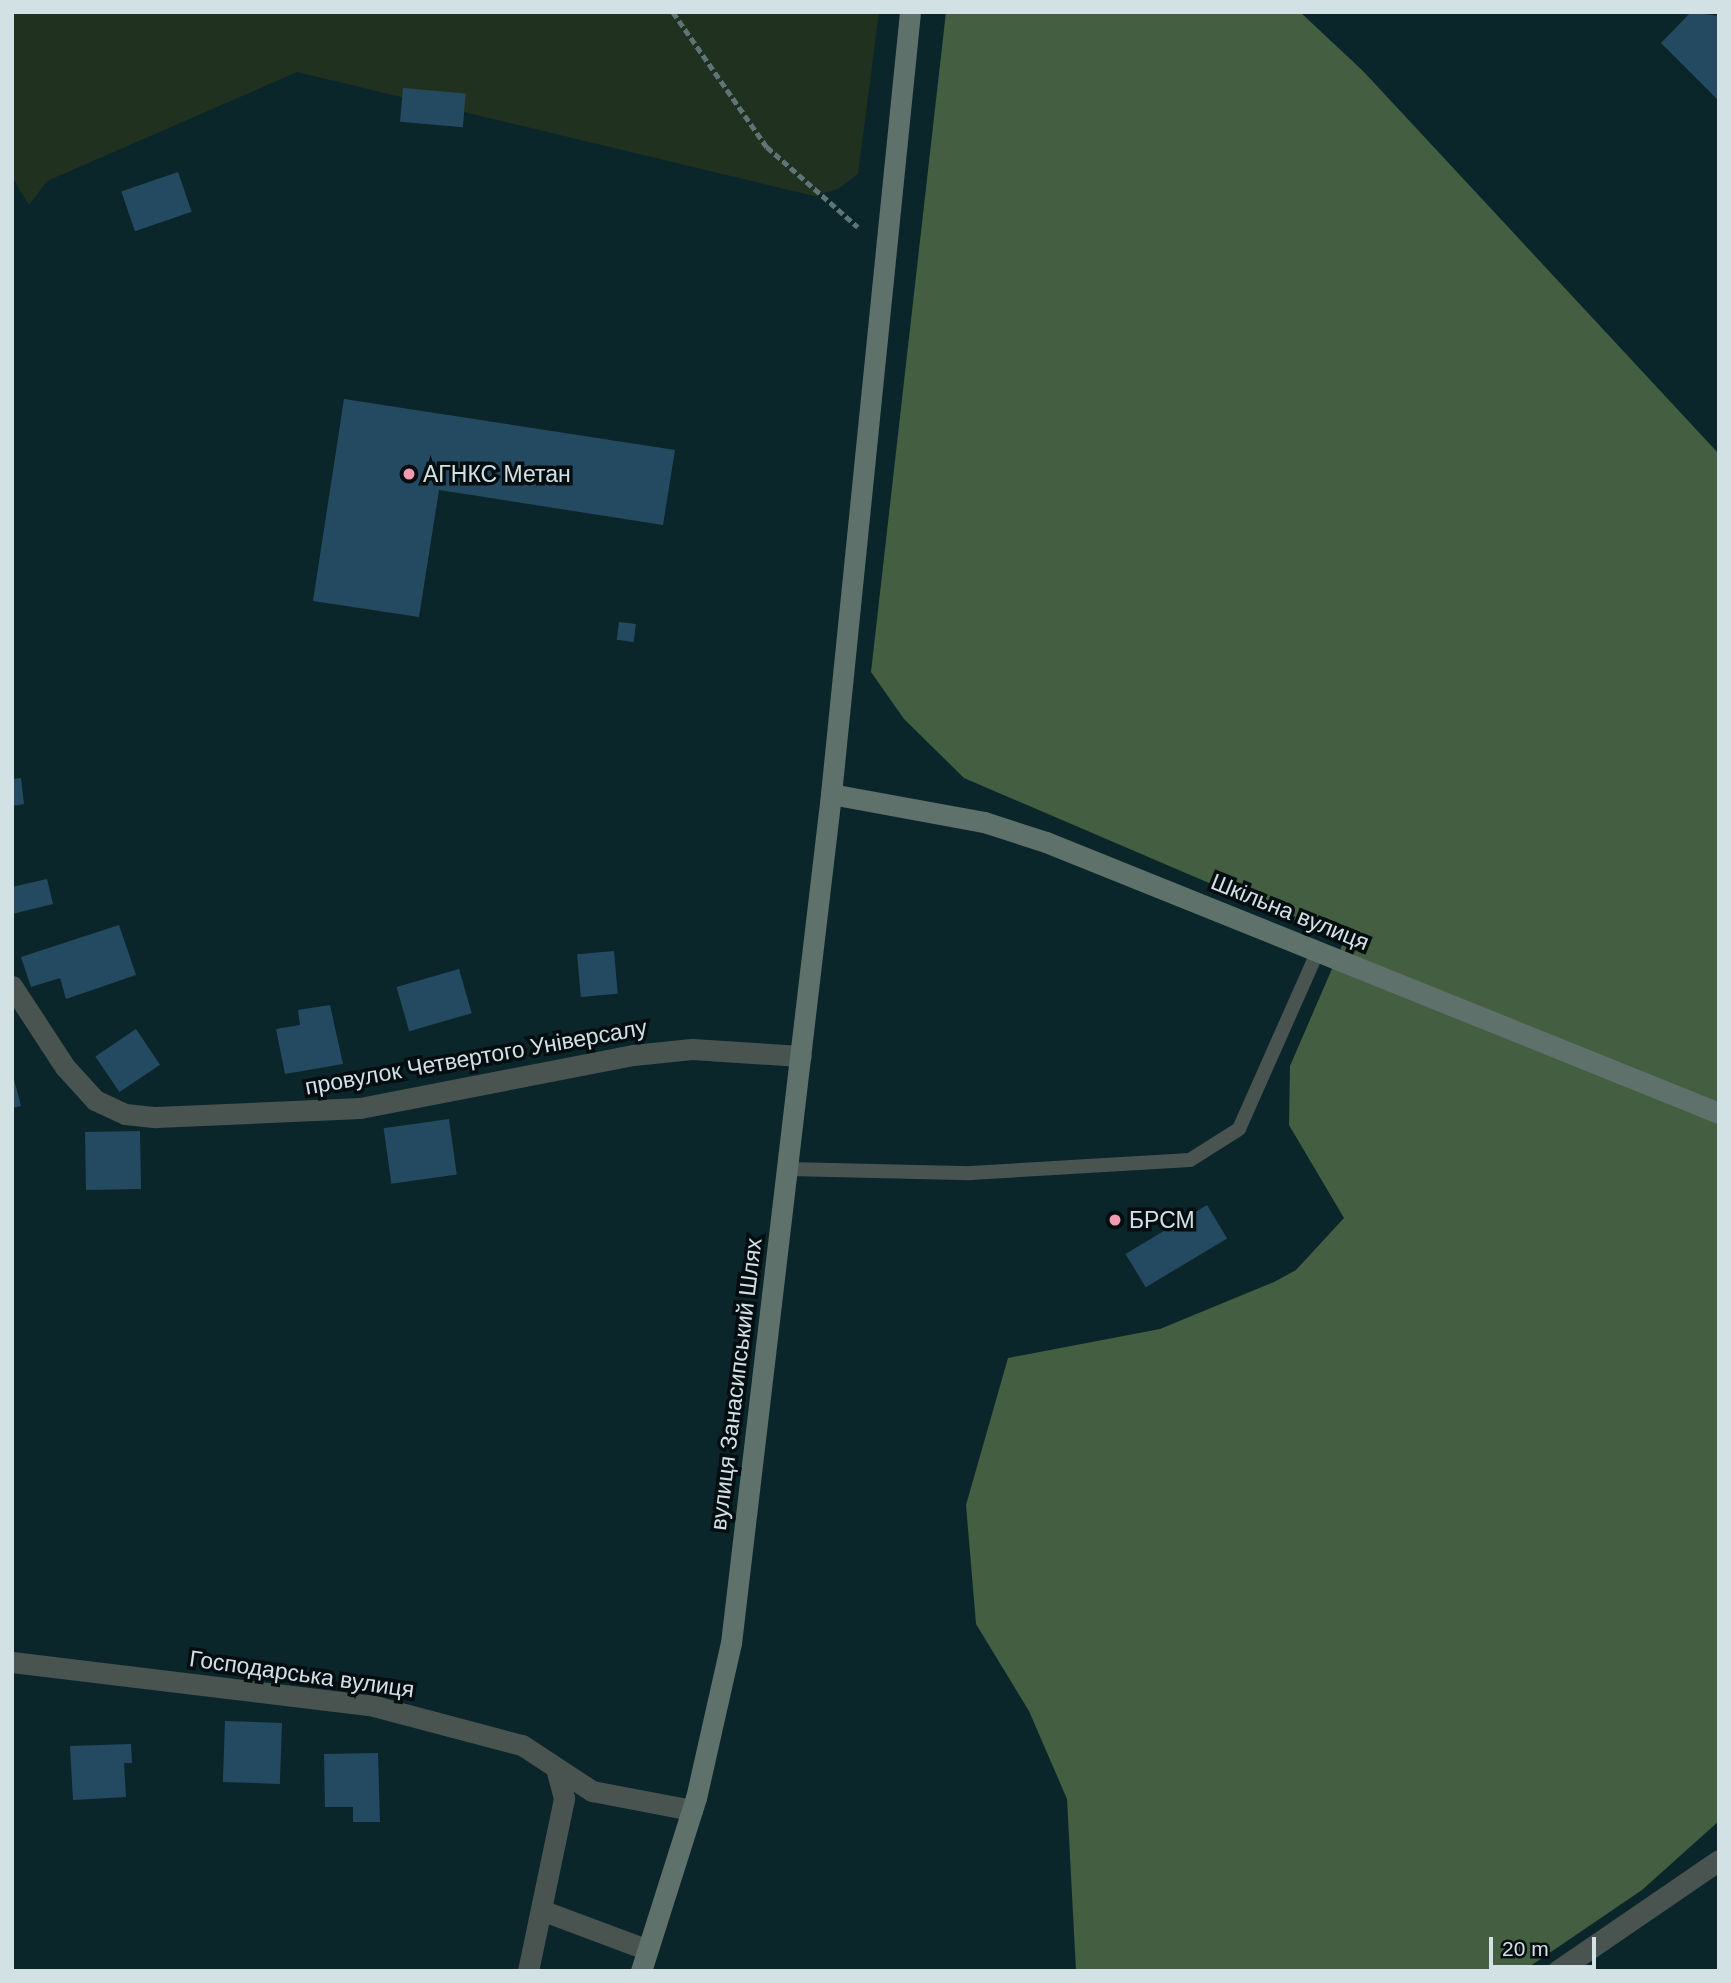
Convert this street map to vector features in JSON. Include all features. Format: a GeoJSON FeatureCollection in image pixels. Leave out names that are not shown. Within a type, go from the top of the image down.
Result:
{"type":"FeatureCollection","features":[{"type":"Feature","properties":{"kind":"main road","name":"вулиця Занасипський Шлях"},"geometry":{"type":"LineString","coordinates":[[641,1971],[692,1810],[731,1643],[831,794],[910,12]]}},
{"type":"Feature","properties":{"kind":"main road","name":"Шкільна вулиця"},"geometry":{"type":"LineString","coordinates":[[831,794],[1034,838],[1719,1113]]}},
{"type":"Feature","properties":{"kind":"street","name":"провулок Четвертого Універсалу"},"geometry":{"type":"LineString","coordinates":[[12,986],[65,1067],[95,1100],[125,1114],[156,1117],[360,1108],[633,1055],[692,1049],[801,1056]]}},
{"type":"Feature","properties":{"kind":"street","name":"Господарська вулиця"},"geometry":{"type":"LineString","coordinates":[[12,1662],[374,1706],[522,1745],[557,1772],[592,1791],[692,1810]]}},
{"type":"Feature","properties":{"kind":"street"},"geometry":{"type":"LineString","coordinates":[[528,1971],[564,1798],[557,1772]]}},
{"type":"Feature","properties":{"kind":"street"},"geometry":{"type":"LineString","coordinates":[[1557,1971],[1719,1860]]}},
{"type":"Feature","properties":{"kind":"street"},"geometry":{"type":"LineString","coordinates":[[541,1910],[649,1950]]}},
{"type":"Feature","properties":{"kind":"lane"},"geometry":{"type":"LineString","coordinates":[[788,1169],[971,1173],[1190,1160],[1239,1129],[1318,951]]}},
{"type":"Feature","properties":{"kind":"path"},"geometry":{"type":"LineString","coordinates":[[673,12],[767,147],[886,252]]}},
{"type":"Feature","properties":{"kind":"green space"},"geometry":{"type":"Polygon","coordinates":[[[12,12],[879,12],[858,174],[838,189],[814,196],[297,72],[47,181],[29,205],[12,177],[12,12]]]}},
{"type":"Feature","properties":{"kind":"green space"},"geometry":{"type":"Polygon","coordinates":[[[946,12],[1300,12],[1363,71],[1719,454],[1719,1821],[1642,1890],[1523,1971],[1076,1971],[1067,1799],[1029,1711],[976,1624],[966,1505],[1008,1358],[1160,1329],[1274,1282],[1296,1270],[1344,1218],[1289,1125],[1290,1066],[1344,941],[964,778],[904,719],[871,672],[946,12]]]}},
{"type":"Feature","properties":{"kind":"building"},"geometry":{"type":"Polygon","coordinates":[[[1691,12],[1719,16],[1719,101],[1661,43],[1691,12]]]}},
{"type":"Feature","properties":{"kind":"building"},"geometry":{"type":"Polygon","coordinates":[[[403,88],[466,93],[463,127],[400,122],[403,88]]]}},
{"type":"Feature","properties":{"kind":"building"},"geometry":{"type":"Polygon","coordinates":[[[178,172],[192,212],[135,231],[121,192],[178,172]]]}},
{"type":"Feature","properties":{"kind":"building"},"geometry":{"type":"Polygon","coordinates":[[[344,399],[675,450],[663,525],[439,490],[419,617],[313,601],[344,399]]]}},
{"type":"Feature","properties":{"kind":"building"},"geometry":{"type":"Polygon","coordinates":[[[619,622],[636,624],[634,642],[617,640],[619,622]]]}},
{"type":"Feature","properties":{"kind":"building"},"geometry":{"type":"Polygon","coordinates":[[[21,778],[24,804],[12,806],[12,779],[21,778]]]}},
{"type":"Feature","properties":{"kind":"building"},"geometry":{"type":"Polygon","coordinates":[[[47,879],[53,904],[12,914],[12,887],[47,879]]]}},
{"type":"Feature","properties":{"kind":"building"},"geometry":{"type":"Polygon","coordinates":[[[119,925],[136,975],[66,999],[60,978],[31,987],[21,957],[119,925]]]}},
{"type":"Feature","properties":{"kind":"building"},"geometry":{"type":"Polygon","coordinates":[[[614,951],[618,994],[581,997],[577,954],[614,951]]]}},
{"type":"Feature","properties":{"kind":"building"},"geometry":{"type":"Polygon","coordinates":[[[459,969],[472,1013],[409,1031],[397,987],[459,969]]]}},
{"type":"Feature","properties":{"kind":"building"},"geometry":{"type":"Polygon","coordinates":[[[330,1005],[343,1064],[285,1074],[276,1029],[300,1025],[298,1010],[330,1005]]]}},
{"type":"Feature","properties":{"kind":"building"},"geometry":{"type":"Polygon","coordinates":[[[136,1029],[160,1065],[119,1092],[95,1056],[136,1029]]]}},
{"type":"Feature","properties":{"kind":"building"},"geometry":{"type":"Polygon","coordinates":[[[12,1072],[21,1106],[12,1108],[12,1072]]]}},
{"type":"Feature","properties":{"kind":"building"},"geometry":{"type":"Polygon","coordinates":[[[449,1119],[457,1174],[391,1184],[384,1128],[449,1119]]]}},
{"type":"Feature","properties":{"kind":"building"},"geometry":{"type":"Polygon","coordinates":[[[140,1131],[141,1189],[86,1190],[85,1132],[140,1131]]]}},
{"type":"Feature","properties":{"kind":"building"},"geometry":{"type":"Polygon","coordinates":[[[1207,1205],[1227,1238],[1146,1287],[1126,1254],[1207,1205]]]}},
{"type":"Feature","properties":{"kind":"building"},"geometry":{"type":"Polygon","coordinates":[[[225,1721],[282,1723],[280,1784],[223,1782],[225,1721]]]}},
{"type":"Feature","properties":{"kind":"building"},"geometry":{"type":"Polygon","coordinates":[[[131,1744],[132,1763],[124,1763],[126,1797],[73,1800],[70,1746],[131,1744]]]}},
{"type":"Feature","properties":{"kind":"building"},"geometry":{"type":"Polygon","coordinates":[[[378,1753],[380,1822],[353,1822],[353,1807],[325,1807],[324,1754],[378,1753]]]}},
{"type":"Feature","properties":{"kind":"place","name":"АГНКС Метан"},"geometry":{"type":"Point","coordinates":[409,474]}},
{"type":"Feature","properties":{"kind":"place","name":"БРСМ"},"geometry":{"type":"Point","coordinates":[1115,1220]}}]}
